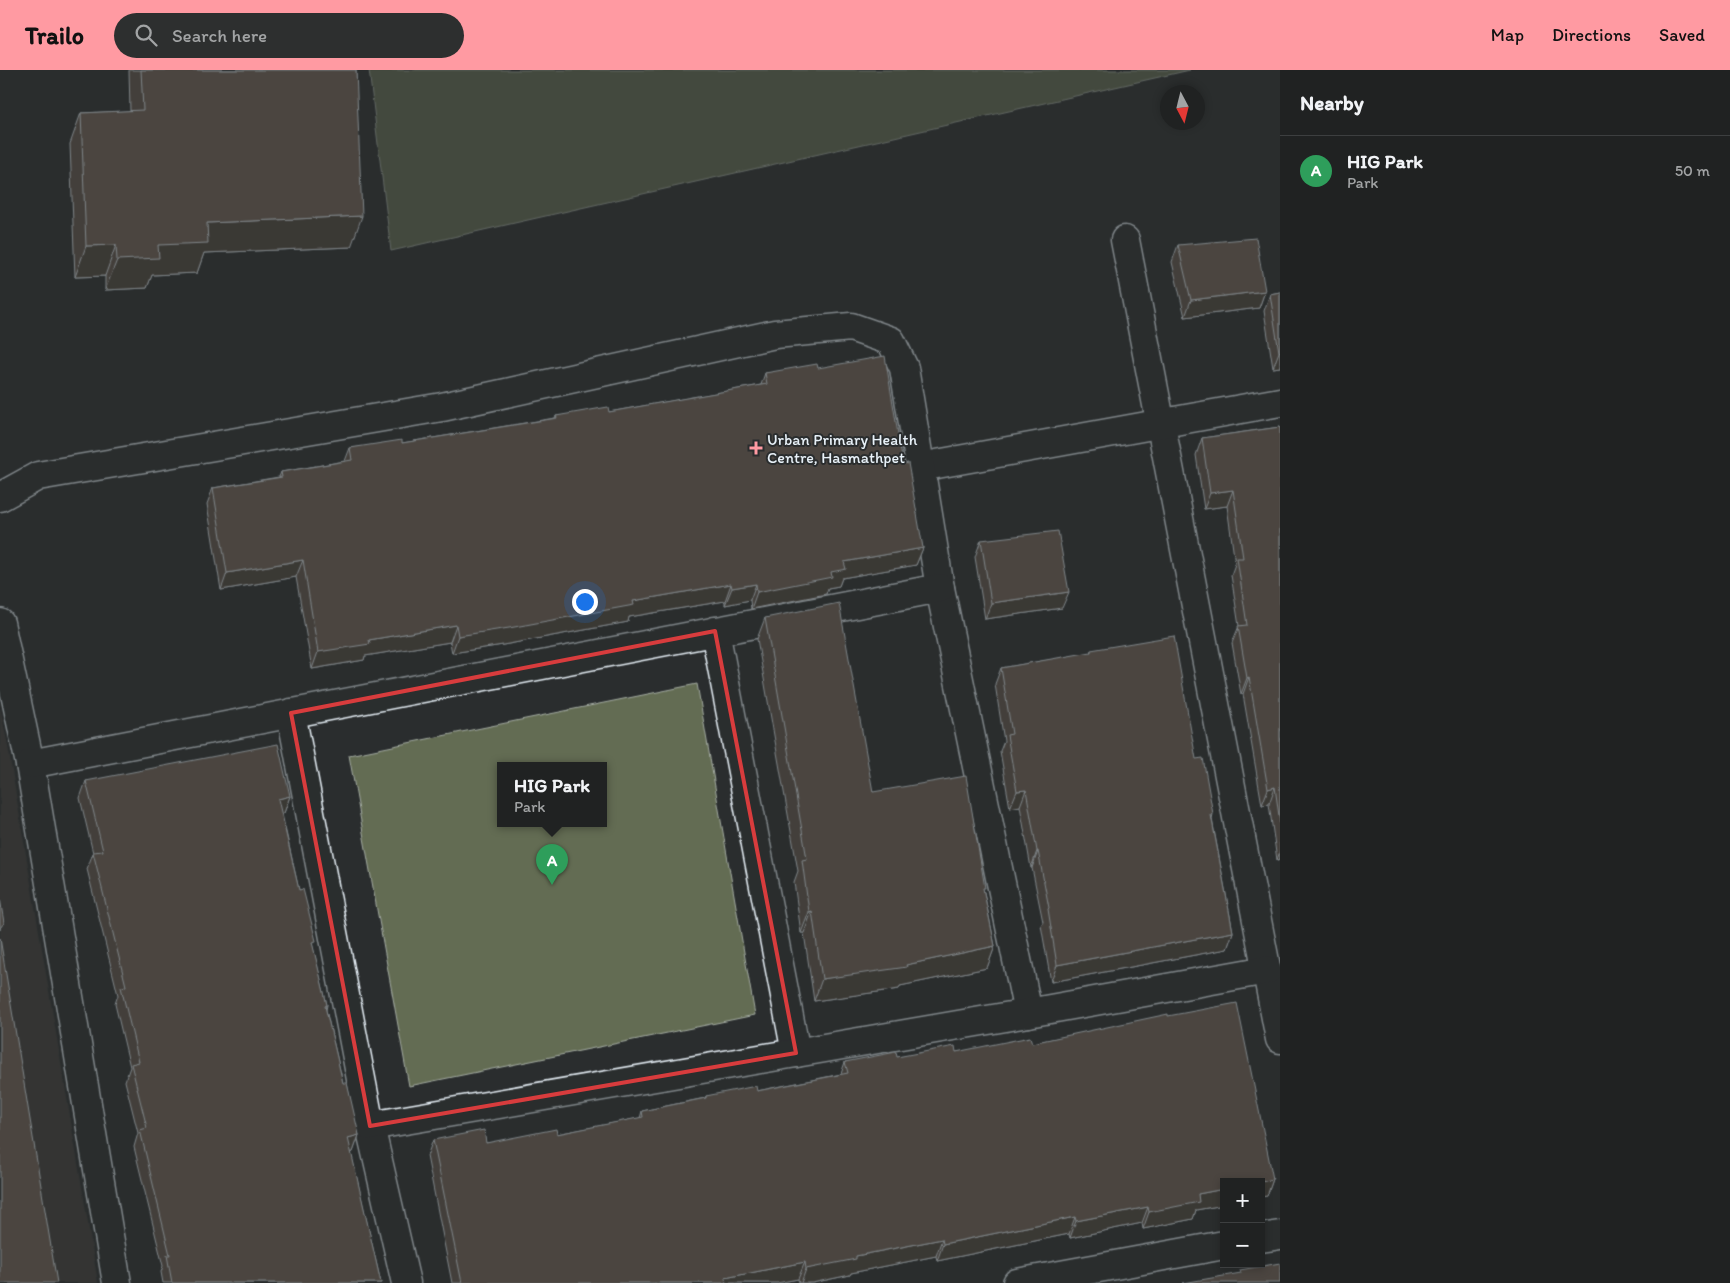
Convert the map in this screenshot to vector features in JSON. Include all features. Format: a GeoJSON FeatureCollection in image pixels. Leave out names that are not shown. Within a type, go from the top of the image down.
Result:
{"type":"FeatureCollection","features":[{"type":"Feature","properties":{"kind":"street"},"geometry":{"type":"LineString","coordinates":[[1125,240],[1280,1039]]}},
{"type":"Feature","properties":{"kind":"street"},"geometry":{"type":"LineString","coordinates":[[0,497],[38,476],[442,407],[775,334],[851,327],[891,341],[904,368],[940,588],[1028,1013]]}},
{"type":"Feature","properties":{"kind":"street"},"geometry":{"type":"LineString","coordinates":[[920,467],[1280,402]]}},
{"type":"Feature","properties":{"kind":"street"},"geometry":{"type":"LineString","coordinates":[[30,764],[940,588]]}},
{"type":"Feature","properties":{"kind":"street"},"geometry":{"type":"LineString","coordinates":[[0,623],[30,764],[117,1283]]}},
{"type":"Feature","properties":{"kind":"street"},"geometry":{"type":"LineString","coordinates":[[715,631],[796,1052]]}},
{"type":"Feature","properties":{"kind":"street"},"geometry":{"type":"LineString","coordinates":[[291,713],[370,1126],[406,1283]]}},
{"type":"Feature","properties":{"kind":"street"},"geometry":{"type":"LineString","coordinates":[[370,1126],[1267,970]]}},
{"type":"Feature","properties":{"kind":"street"},"geometry":{"type":"LineString","coordinates":[[1265,1237],[1280,1235]]}},
{"type":"Feature","properties":{"kind":"street"},"geometry":{"type":"LineString","coordinates":[[1017,1283],[1220,1246]]}},
{"type":"Feature","properties":{"kind":"highlighted area"},"geometry":{"type":"Polygon","coordinates":[[[715,631],[796,1053],[370,1126],[291,713],[715,631]]]}},
{"type":"Feature","properties":{"kind":"shaded area"},"geometry":{"type":"Polygon","coordinates":[[[0,707],[7,741],[98,1283],[0,1283],[0,707]]]}},
{"type":"Feature","properties":{"kind":"green space"},"geometry":{"type":"Polygon","coordinates":[[[369,70],[1190,70],[391,251],[369,70]]]}},
{"type":"Feature","properties":{"kind":"green space"},"geometry":{"type":"Polygon","coordinates":[[[697,684],[755,1015],[409,1086],[349,755],[697,684]]]}},
{"type":"Feature","properties":{"kind":"building"},"geometry":{"type":"Polygon","coordinates":[[[141,70],[356,70],[362,216],[207,223],[208,243],[158,245],[159,258],[117,260],[116,245],[86,246],[81,113],[143,110],[141,70]]]}},
{"type":"Feature","properties":{"kind":"building"},"geometry":{"type":"Polygon","coordinates":[[[1256,238],[1265,291],[1191,300],[1178,245],[1256,238]]]}},
{"type":"Feature","properties":{"kind":"building"},"geometry":{"type":"Polygon","coordinates":[[[1280,292],[1280,351],[1279,352],[1270,294],[1280,292]]]}},
{"type":"Feature","properties":{"kind":"building"},"geometry":{"type":"Polygon","coordinates":[[[885,356],[903,464],[908,463],[923,548],[844,562],[846,569],[831,572],[832,577],[757,592],[756,584],[732,588],[731,584],[633,601],[634,605],[509,628],[458,636],[456,625],[369,640],[370,644],[318,652],[303,560],[227,573],[213,488],[282,477],[281,472],[352,460],[350,448],[402,440],[402,443],[557,418],[556,416],[608,407],[609,412],[767,384],[765,373],[817,364],[818,368],[885,356]]]}},
{"type":"Feature","properties":{"kind":"building"},"geometry":{"type":"Polygon","coordinates":[[[1280,427],[1280,823],[1275,787],[1268,789],[1249,677],[1247,678],[1238,626],[1247,625],[1237,558],[1243,558],[1233,490],[1210,493],[1202,438],[1280,427]]]}},
{"type":"Feature","properties":{"kind":"building"},"geometry":{"type":"Polygon","coordinates":[[[1058,531],[1069,592],[991,603],[981,540],[1058,531]]]}},
{"type":"Feature","properties":{"kind":"building"},"geometry":{"type":"Polygon","coordinates":[[[839,603],[873,792],[966,776],[985,888],[983,888],[995,946],[906,965],[907,967],[822,979],[812,911],[809,912],[802,860],[807,859],[765,618],[839,603]]]}},
{"type":"Feature","properties":{"kind":"building"},"geometry":{"type":"Polygon","coordinates":[[[1174,636],[1196,759],[1203,758],[1213,814],[1211,815],[1233,932],[1057,965],[1049,908],[1026,790],[1017,791],[1007,735],[1012,734],[1001,668],[1174,636]]]}},
{"type":"Feature","properties":{"kind":"building"},"geometry":{"type":"Polygon","coordinates":[[[278,744],[290,796],[278,799],[299,890],[303,889],[316,941],[312,942],[327,1005],[325,1006],[343,1083],[347,1083],[359,1135],[348,1138],[381,1283],[172,1283],[167,1255],[170,1255],[140,1130],[147,1128],[131,1064],[139,1062],[121,987],[126,986],[93,852],[103,851],[86,781],[278,744]]]}},
{"type":"Feature","properties":{"kind":"building"},"geometry":{"type":"Polygon","coordinates":[[[0,898],[4,923],[0,928],[0,898]]]}},
{"type":"Feature","properties":{"kind":"building"},"geometry":{"type":"Polygon","coordinates":[[[0,938],[57,1283],[0,1283],[0,938]]]}},
{"type":"Feature","properties":{"kind":"building"},"geometry":{"type":"Polygon","coordinates":[[[1237,1003],[1273,1179],[1265,1181],[1265,1178],[1220,1178],[1220,1190],[1198,1194],[1199,1202],[1149,1212],[1148,1207],[1076,1221],[1075,1217],[943,1244],[942,1239],[856,1256],[856,1259],[806,1269],[805,1262],[725,1278],[726,1283],[462,1283],[433,1140],[484,1130],[486,1143],[556,1129],[557,1134],[643,1117],[642,1111],[706,1098],[706,1096],[756,1086],[757,1091],[848,1073],[845,1062],[896,1052],[897,1057],[955,1046],[956,1052],[1030,1037],[1032,1043],[1168,1014],[1168,1016],[1237,1003]]]}},
{"type":"Feature","properties":{"kind":"building"},"geometry":{"type":"Polygon","coordinates":[[[1280,1263],[1280,1283],[1183,1283],[1241,1273],[1240,1270],[1265,1268],[1265,1266],[1280,1263]]]}},
{"type":"Feature","properties":{"kind":"place","name":"Urban Primary Health Centre, Hasmathpet"},"geometry":{"type":"Point","coordinates":[756,448]}},
{"type":"Feature","properties":{"kind":"place","name":"HIG Park"},"geometry":{"type":"Point","coordinates":[552,885]}}]}
